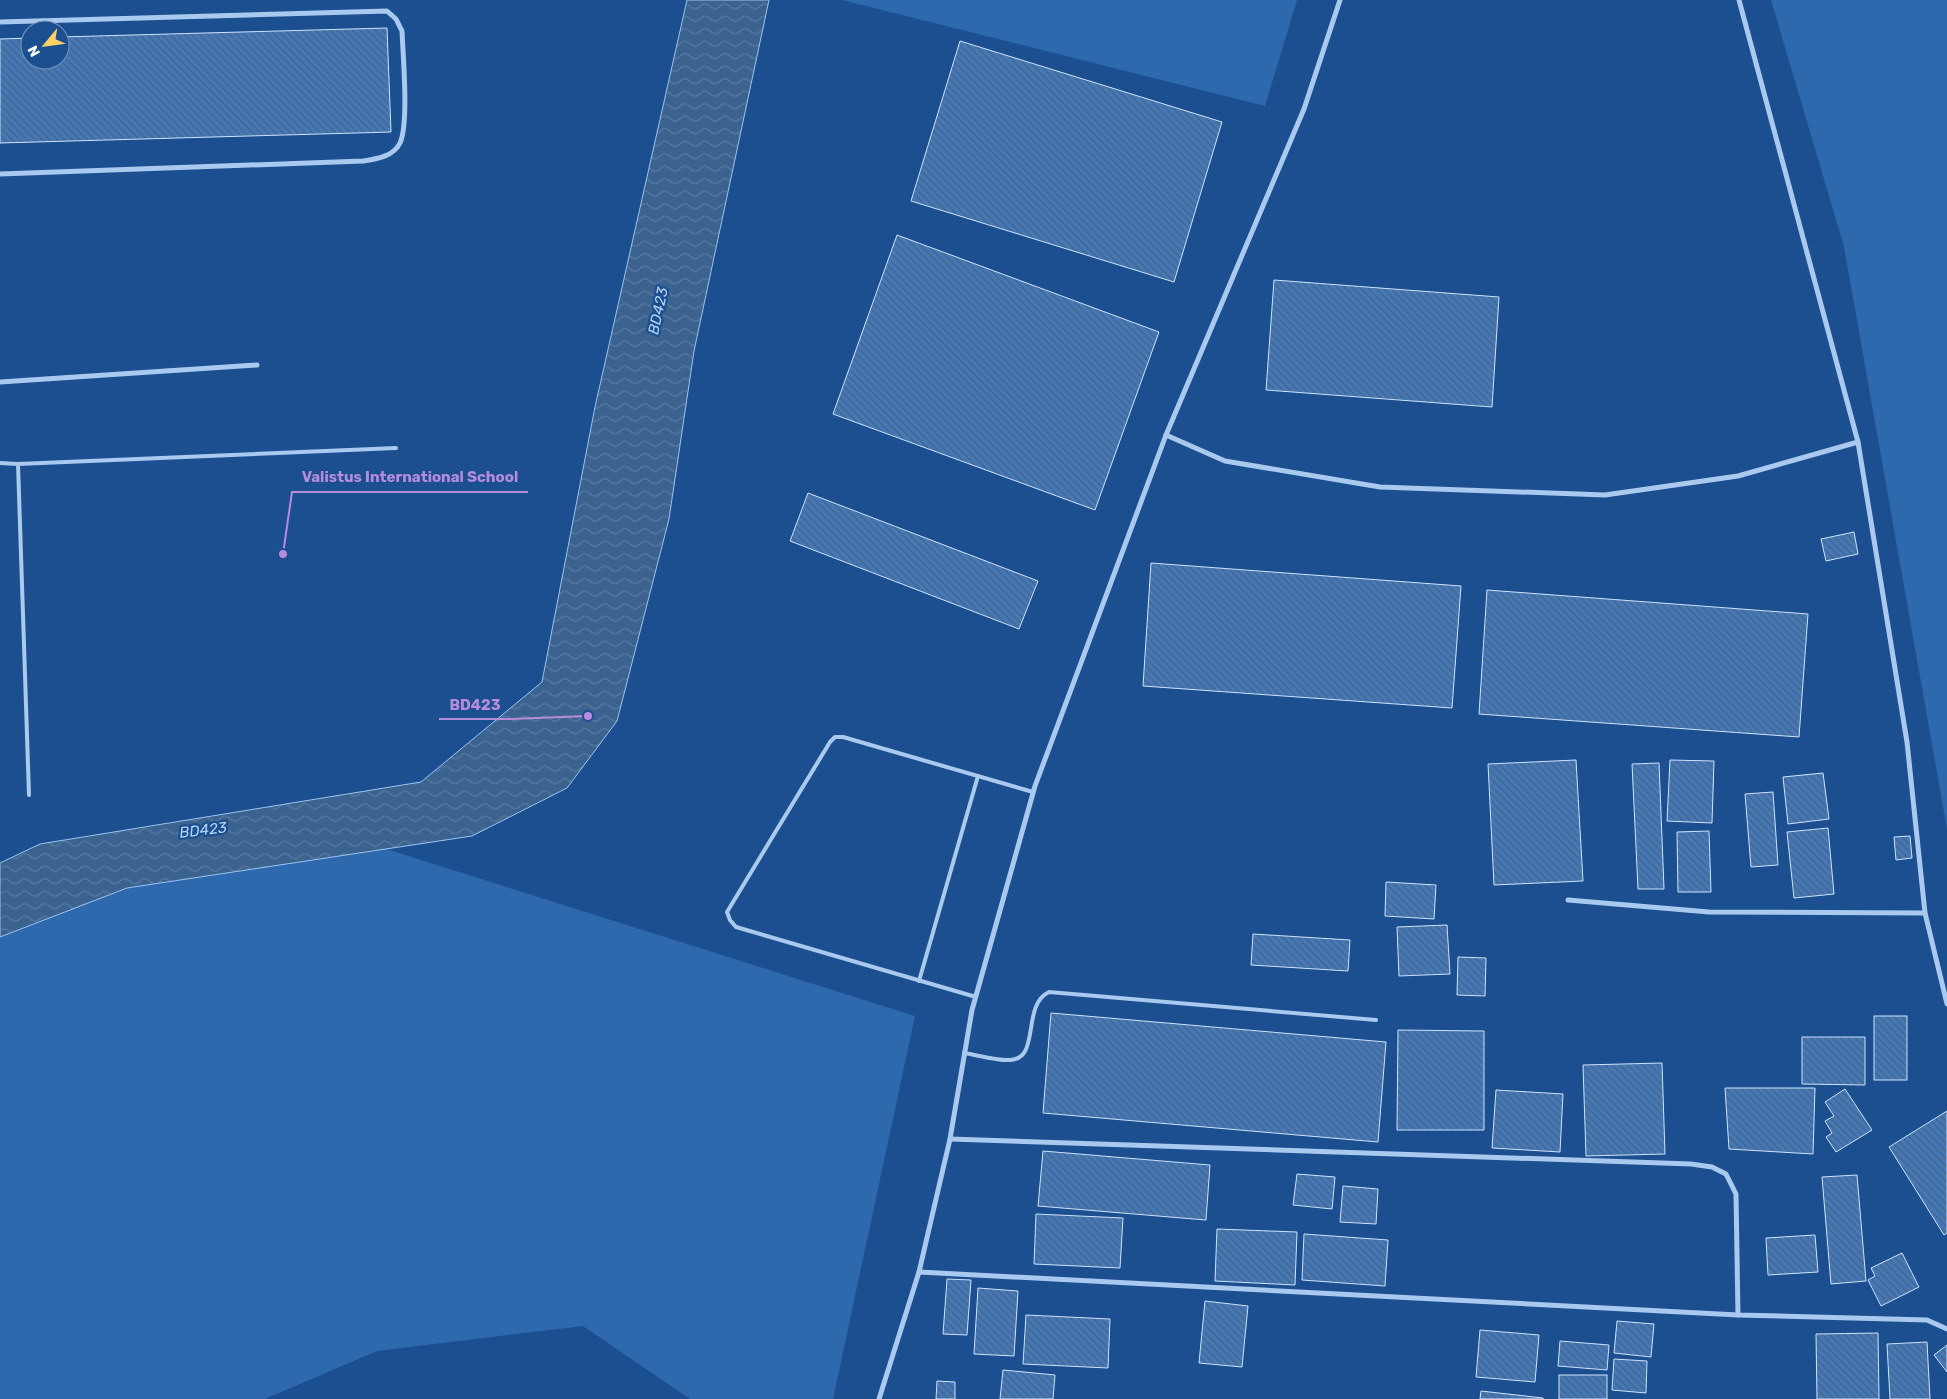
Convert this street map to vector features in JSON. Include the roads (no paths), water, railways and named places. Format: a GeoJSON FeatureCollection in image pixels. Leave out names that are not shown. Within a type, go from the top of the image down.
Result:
{"type":"FeatureCollection","features":[{"type":"Feature","properties":{"kind":"street"},"geometry":{"type":"LineString","coordinates":[[879,1399],[919,1272],[950,1139],[964,1052],[976,997],[1033,792],[1166,435],[1304,109],[1340,0]]}},
{"type":"Feature","properties":{"kind":"street"},"geometry":{"type":"LineString","coordinates":[[1740,0],[1858,442],[1907,742],[1925,913],[1947,1004]]}},
{"type":"Feature","properties":{"kind":"street"},"geometry":{"type":"LineString","coordinates":[[0,22],[386,11],[396,19],[402,31],[405,116],[400,144],[380,159],[0,174]]}},
{"type":"Feature","properties":{"kind":"street"},"geometry":{"type":"LineString","coordinates":[[0,382],[257,365]]}},
{"type":"Feature","properties":{"kind":"street"},"geometry":{"type":"LineString","coordinates":[[1166,435],[1225,461],[1380,487],[1606,495],[1738,476],[1858,442]]}},
{"type":"Feature","properties":{"kind":"street"},"geometry":{"type":"LineString","coordinates":[[1568,900],[1709,912],[1925,913]]}},
{"type":"Feature","properties":{"kind":"street"},"geometry":{"type":"LineString","coordinates":[[950,1139],[1691,1164],[1712,1167],[1726,1174],[1736,1194],[1738,1315]]}},
{"type":"Feature","properties":{"kind":"street"},"geometry":{"type":"LineString","coordinates":[[919,1272],[1738,1315],[1927,1320],[1947,1329]]}},
{"type":"Feature","properties":{"kind":"lane"},"geometry":{"type":"LineString","coordinates":[[0,463],[18,464],[396,448]]}},
{"type":"Feature","properties":{"kind":"lane"},"geometry":{"type":"LineString","coordinates":[[18,464],[29,795]]}},
{"type":"Feature","properties":{"kind":"lane"},"geometry":{"type":"LineString","coordinates":[[976,997],[937,984],[919,981],[736,927],[730,920],[728,912],[830,742],[835,737],[843,737],[1033,792]]}},
{"type":"Feature","properties":{"kind":"lane"},"geometry":{"type":"LineString","coordinates":[[919,981],[978,776]]}},
{"type":"Feature","properties":{"kind":"lane"},"geometry":{"type":"LineString","coordinates":[[964,1052],[1010,1060],[1019,1059],[1026,1053],[1036,1005],[1041,996],[1049,992],[1376,1020]]}},
{"type":"Feature","properties":{"kind":"water"},"geometry":{"type":"Polygon","coordinates":[[[687,0],[769,0],[694,351],[669,519],[617,721],[567,788],[472,836],[127,888],[0,937],[0,863],[40,844],[421,782],[542,682],[595,407],[687,0]]]}},
{"type":"Feature","properties":{"kind":"place","name":"Valistus International School"},"geometry":{"type":"Point","coordinates":[283,554]}},
{"type":"Feature","properties":{"kind":"place","name":"BD423"},"geometry":{"type":"Point","coordinates":[588,716]}}]}
